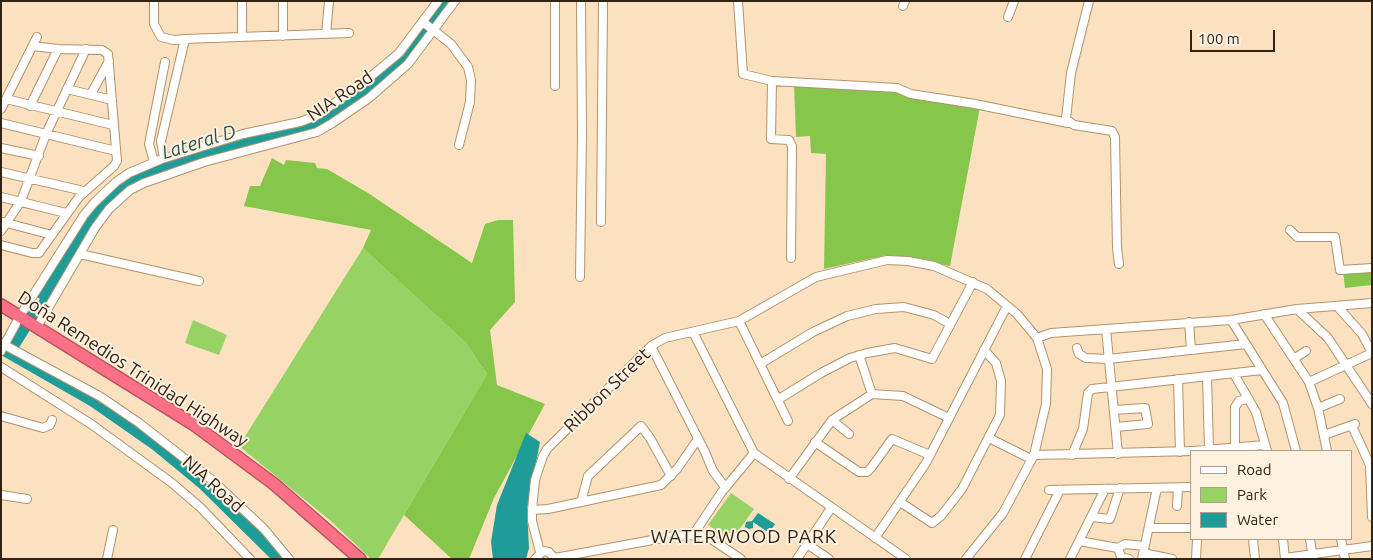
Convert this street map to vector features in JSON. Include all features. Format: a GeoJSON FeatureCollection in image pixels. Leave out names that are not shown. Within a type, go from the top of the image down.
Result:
{"type":"FeatureCollection","features":[{"type":"Feature","properties":{"kind":"highway","name":"Doña Remedios Trinidad Highway"},"geometry":{"type":"LineString","coordinates":[[1,305],[170,409],[232,452],[305,509],[360,559]]}},
{"type":"Feature","properties":{"kind":"street"},"geometry":{"type":"LineString","coordinates":[[154,1],[154,24],[161,37],[174,40],[185,38],[349,33]]}},
{"type":"Feature","properties":{"kind":"street"},"geometry":{"type":"LineString","coordinates":[[242,1],[242,37]]}},
{"type":"Feature","properties":{"kind":"street"},"geometry":{"type":"LineString","coordinates":[[283,1],[283,36]]}},
{"type":"Feature","properties":{"kind":"street"},"geometry":{"type":"LineString","coordinates":[[326,34],[329,1]]}},
{"type":"Feature","properties":{"kind":"street","name":"NIA Road"},"geometry":{"type":"LineString","coordinates":[[289,559],[264,529],[212,480],[139,423],[94,393],[2,346],[94,203],[116,182],[164,158],[242,134],[308,119],[357,90],[429,26],[438,1]]}},
{"type":"Feature","properties":{"kind":"street"},"geometry":{"type":"LineString","coordinates":[[36,326],[109,209],[130,190],[144,183],[244,150],[317,132],[364,100],[408,64],[429,26],[455,1]]}},
{"type":"Feature","properties":{"kind":"street"},"geometry":{"type":"LineString","coordinates":[[555,1],[555,86]]}},
{"type":"Feature","properties":{"kind":"street"},"geometry":{"type":"LineString","coordinates":[[580,277],[582,142],[581,1]]}},
{"type":"Feature","properties":{"kind":"street"},"geometry":{"type":"LineString","coordinates":[[600,222],[603,1]]}},
{"type":"Feature","properties":{"kind":"street"},"geometry":{"type":"LineString","coordinates":[[738,1],[743,74],[772,82],[897,88],[911,94],[975,104],[1112,131],[1115,137],[1119,264]]}},
{"type":"Feature","properties":{"kind":"street"},"geometry":{"type":"LineString","coordinates":[[1008,17],[1014,1]]}},
{"type":"Feature","properties":{"kind":"street"},"geometry":{"type":"LineString","coordinates":[[1068,123],[1066,119],[1071,73],[1089,1]]}},
{"type":"Feature","properties":{"kind":"street"},"geometry":{"type":"LineString","coordinates":[[429,26],[463,57],[471,80],[470,102],[459,145]]}},
{"type":"Feature","properties":{"kind":"street"},"geometry":{"type":"LineString","coordinates":[[1,109],[37,37]]}},
{"type":"Feature","properties":{"kind":"street"},"geometry":{"type":"LineString","coordinates":[[164,158],[161,141],[185,38]]}},
{"type":"Feature","properties":{"kind":"street"},"geometry":{"type":"LineString","coordinates":[[1,245],[36,254],[84,191],[116,164],[108,54],[105,51],[33,46]]}},
{"type":"Feature","properties":{"kind":"street"},"geometry":{"type":"LineString","coordinates":[[30,106],[58,49]]}},
{"type":"Feature","properties":{"kind":"street"},"geometry":{"type":"LineString","coordinates":[[1,231],[4,222],[21,201],[46,134],[86,49]]}},
{"type":"Feature","properties":{"kind":"street"},"geometry":{"type":"LineString","coordinates":[[91,94],[109,61]]}},
{"type":"Feature","properties":{"kind":"street"},"geometry":{"type":"LineString","coordinates":[[154,162],[149,144],[165,62]]}},
{"type":"Feature","properties":{"kind":"street"},"geometry":{"type":"LineString","coordinates":[[772,82],[771,139],[789,140],[792,146],[791,258]]}},
{"type":"Feature","properties":{"kind":"street"},"geometry":{"type":"LineString","coordinates":[[66,89],[112,100]]}},
{"type":"Feature","properties":{"kind":"street"},"geometry":{"type":"LineString","coordinates":[[357,90],[364,100]]}},
{"type":"Feature","properties":{"kind":"street"},"geometry":{"type":"LineString","coordinates":[[6,99],[113,125]]}},
{"type":"Feature","properties":{"kind":"street"},"geometry":{"type":"LineString","coordinates":[[1,123],[116,151]]}},
{"type":"Feature","properties":{"kind":"street"},"geometry":{"type":"LineString","coordinates":[[1,148],[39,156]]}},
{"type":"Feature","properties":{"kind":"street"},"geometry":{"type":"LineString","coordinates":[[1,172],[84,191]]}},
{"type":"Feature","properties":{"kind":"street"},"geometry":{"type":"LineString","coordinates":[[1,197],[66,214]]}},
{"type":"Feature","properties":{"kind":"street"},"geometry":{"type":"LineString","coordinates":[[4,222],[52,235]]}},
{"type":"Feature","properties":{"kind":"street"},"geometry":{"type":"LineString","coordinates":[[1290,230],[1297,237],[1335,237],[1340,270],[1372,268]]}},
{"type":"Feature","properties":{"kind":"street"},"geometry":{"type":"LineString","coordinates":[[80,254],[198,281]]}},
{"type":"Feature","properties":{"kind":"street","name":"Ribbon Street"},"geometry":{"type":"LineString","coordinates":[[537,556],[532,510],[535,480],[547,449],[651,346],[665,338],[739,321],[816,277],[887,260],[908,261],[934,266],[987,289],[1017,314],[1037,338]]}},
{"type":"Feature","properties":{"kind":"street"},"geometry":{"type":"LineString","coordinates":[[780,399],[821,374],[859,355],[895,348],[933,364],[950,324],[973,282]]}},
{"type":"Feature","properties":{"kind":"street"},"geometry":{"type":"LineString","coordinates":[[966,559],[1003,513],[1032,457],[1046,404],[1047,369],[1037,338],[1052,333],[1231,320],[1296,309],[1372,303]]}},
{"type":"Feature","properties":{"kind":"street"},"geometry":{"type":"LineString","coordinates":[[875,538],[930,455],[1007,306]]}},
{"type":"Feature","properties":{"kind":"street"},"geometry":{"type":"LineString","coordinates":[[1309,382],[1372,353],[1362,334],[1337,306]]}},
{"type":"Feature","properties":{"kind":"street"},"geometry":{"type":"LineString","coordinates":[[760,364],[812,332],[847,316],[876,309],[904,308],[934,315],[950,324]]}},
{"type":"Feature","properties":{"kind":"street"},"geometry":{"type":"LineString","coordinates":[[1296,309],[1328,338],[1348,364],[1372,404]]}},
{"type":"Feature","properties":{"kind":"street"},"geometry":{"type":"LineString","coordinates":[[1264,314],[1295,358],[1309,382],[1318,408],[1327,450]]}},
{"type":"Feature","properties":{"kind":"street"},"geometry":{"type":"LineString","coordinates":[[1231,320],[1283,403],[1296,450]]}},
{"type":"Feature","properties":{"kind":"street"},"geometry":{"type":"LineString","coordinates":[[739,321],[780,399],[788,421]]}},
{"type":"Feature","properties":{"kind":"street"},"geometry":{"type":"LineString","coordinates":[[1189,322],[1191,349]]}},
{"type":"Feature","properties":{"kind":"street"},"geometry":{"type":"LineString","coordinates":[[1106,329],[1118,454]]}},
{"type":"Feature","properties":{"kind":"street"},"geometry":{"type":"LineString","coordinates":[[693,332],[754,453],[906,559]]}},
{"type":"Feature","properties":{"kind":"street"},"geometry":{"type":"LineString","coordinates":[[1362,334],[1372,334]]}},
{"type":"Feature","properties":{"kind":"street"},"geometry":{"type":"LineString","coordinates":[[1077,348],[1079,354],[1086,358],[1108,359],[1246,344]]}},
{"type":"Feature","properties":{"kind":"street"},"geometry":{"type":"LineString","coordinates":[[651,346],[698,439],[712,472],[725,487]]}},
{"type":"Feature","properties":{"kind":"street"},"geometry":{"type":"LineString","coordinates":[[900,502],[933,526],[962,488],[1000,415],[1001,381],[996,363],[984,350]]}},
{"type":"Feature","properties":{"kind":"street"},"geometry":{"type":"LineString","coordinates":[[1295,358],[1306,351]]}},
{"type":"Feature","properties":{"kind":"street"},"geometry":{"type":"LineString","coordinates":[[859,355],[872,394]]}},
{"type":"Feature","properties":{"kind":"street"},"geometry":{"type":"LineString","coordinates":[[1,367],[91,424],[172,483],[200,507],[250,559]]}},
{"type":"Feature","properties":{"kind":"street"},"geometry":{"type":"LineString","coordinates":[[1072,455],[1083,429],[1089,390],[1262,370]]}},
{"type":"Feature","properties":{"kind":"street"},"geometry":{"type":"LineString","coordinates":[[1207,377],[1209,450],[1266,448],[1256,412],[1234,374]]}},
{"type":"Feature","properties":{"kind":"street"},"geometry":{"type":"LineString","coordinates":[[1178,379],[1180,452]]}},
{"type":"Feature","properties":{"kind":"street"},"geometry":{"type":"LineString","coordinates":[[789,478],[832,420],[872,394],[903,396],[949,418]]}},
{"type":"Feature","properties":{"kind":"street"},"geometry":{"type":"LineString","coordinates":[[1235,449],[1236,407],[1239,401],[1247,399]]}},
{"type":"Feature","properties":{"kind":"street"},"geometry":{"type":"LineString","coordinates":[[1318,408],[1340,399]]}},
{"type":"Feature","properties":{"kind":"street"},"geometry":{"type":"LineString","coordinates":[[1114,410],[1145,408],[1148,424],[1116,427]]}},
{"type":"Feature","properties":{"kind":"street"},"geometry":{"type":"LineString","coordinates":[[1,416],[43,428],[50,425],[52,420]]}},
{"type":"Feature","properties":{"kind":"street"},"geometry":{"type":"LineString","coordinates":[[581,502],[588,476],[641,426],[643,416]]}},
{"type":"Feature","properties":{"kind":"street"},"geometry":{"type":"LineString","coordinates":[[832,420],[849,434]]}},
{"type":"Feature","properties":{"kind":"street"},"geometry":{"type":"LineString","coordinates":[[1324,434],[1354,425],[1370,465],[1372,517]]}},
{"type":"Feature","properties":{"kind":"street"},"geometry":{"type":"LineString","coordinates":[[641,426],[650,438],[671,476]]}},
{"type":"Feature","properties":{"kind":"street"},"geometry":{"type":"LineString","coordinates":[[815,442],[865,475],[892,436],[930,455]]}},
{"type":"Feature","properties":{"kind":"street"},"geometry":{"type":"LineString","coordinates":[[989,438],[1032,457],[1190,451]]}},
{"type":"Feature","properties":{"kind":"street"},"geometry":{"type":"LineString","coordinates":[[532,510],[661,485],[671,476],[698,439]]}},
{"type":"Feature","properties":{"kind":"street"},"geometry":{"type":"LineString","coordinates":[[693,535],[725,487],[754,453]]}},
{"type":"Feature","properties":{"kind":"street"},"geometry":{"type":"LineString","coordinates":[[1049,490],[1190,487]]}},
{"type":"Feature","properties":{"kind":"street"},"geometry":{"type":"LineString","coordinates":[[1091,517],[1110,519],[1120,488]]}},
{"type":"Feature","properties":{"kind":"street"},"geometry":{"type":"LineString","coordinates":[[1143,553],[1150,528],[1157,488]]}},
{"type":"Feature","properties":{"kind":"street"},"geometry":{"type":"LineString","coordinates":[[1177,506],[1178,488]]}},
{"type":"Feature","properties":{"kind":"street"},"geometry":{"type":"LineString","coordinates":[[1070,559],[1105,489]]}},
{"type":"Feature","properties":{"kind":"street"},"geometry":{"type":"LineString","coordinates":[[1025,559],[1060,490]]}},
{"type":"Feature","properties":{"kind":"street"},"geometry":{"type":"LineString","coordinates":[[1,495],[27,499]]}},
{"type":"Feature","properties":{"kind":"street"},"geometry":{"type":"LineString","coordinates":[[797,559],[831,508]]}},
{"type":"Feature","properties":{"kind":"street"},"geometry":{"type":"LineString","coordinates":[[1150,528],[1190,528]]}},
{"type":"Feature","properties":{"kind":"street"},"geometry":{"type":"LineString","coordinates":[[107,559],[113,530]]}},
{"type":"Feature","properties":{"kind":"street"},"geometry":{"type":"LineString","coordinates":[[537,556],[550,552],[555,558],[674,536],[693,535],[711,539],[738,558]]}},
{"type":"Feature","properties":{"kind":"street"},"geometry":{"type":"LineString","coordinates":[[1196,559],[1197,540]]}},
{"type":"Feature","properties":{"kind":"street"},"geometry":{"type":"LineString","coordinates":[[1253,540],[1255,559]]}},
{"type":"Feature","properties":{"kind":"street"},"geometry":{"type":"LineString","coordinates":[[1283,540],[1285,558],[1312,556],[1372,546]]}},
{"type":"Feature","properties":{"kind":"street"},"geometry":{"type":"LineString","coordinates":[[1310,540],[1312,556]]}},
{"type":"Feature","properties":{"kind":"street"},"geometry":{"type":"LineString","coordinates":[[1342,540],[1344,559]]}},
{"type":"Feature","properties":{"kind":"street"},"geometry":{"type":"LineString","coordinates":[[1079,541],[1118,548],[1125,544],[1143,553],[1172,559]]}},
{"type":"Feature","properties":{"kind":"street"},"geometry":{"type":"LineString","coordinates":[[807,544],[829,559]]}},
{"type":"Feature","properties":{"kind":"street"},"geometry":{"type":"LineString","coordinates":[[1118,548],[1121,557],[1129,559]]}},
{"type":"Feature","properties":{"kind":"green space"},"geometry":{"type":"Polygon","coordinates":[[[794,84],[884,88],[980,107],[950,266],[909,257],[887,255],[824,269],[826,154],[811,153],[810,136],[796,137],[794,84]]]}},
{"type":"Feature","properties":{"kind":"green space"},"geometry":{"type":"Polygon","coordinates":[[[272,158],[284,165],[286,160],[315,163],[317,168],[327,169],[368,193],[472,263],[485,224],[498,220],[513,220],[515,302],[490,330],[497,385],[545,404],[494,498],[469,559],[452,559],[404,515],[487,374],[466,343],[363,248],[371,230],[244,206],[250,186],[260,186],[272,158]]]}},
{"type":"Feature","properties":{"kind":"green space"},"geometry":{"type":"Polygon","coordinates":[[[363,248],[466,343],[487,374],[378,559],[371,559],[332,522],[239,446],[363,248]]]}},
{"type":"Feature","properties":{"kind":"green space"},"geometry":{"type":"Polygon","coordinates":[[[1372,269],[1372,285],[1345,288],[1343,271],[1372,269]]]}},
{"type":"Feature","properties":{"kind":"green space"},"geometry":{"type":"Polygon","coordinates":[[[193,320],[227,335],[219,355],[185,343],[193,320]]]}},
{"type":"Feature","properties":{"kind":"green space"},"geometry":{"type":"Polygon","coordinates":[[[731,493],[754,509],[731,541],[708,525],[731,493]]]}},
{"type":"Feature","properties":{"kind":"water"},"geometry":{"type":"Polygon","coordinates":[[[443,1],[452,1],[404,63],[367,96],[329,123],[299,135],[238,149],[169,171],[107,207],[15,354],[56,375],[130,421],[184,464],[258,529],[283,559],[271,559],[199,488],[153,450],[90,406],[1,355],[1,346],[7,349],[30,308],[33,309],[40,299],[37,297],[87,218],[107,194],[146,167],[317,118],[362,89],[403,56],[443,1]]]}},
{"type":"Feature","properties":{"kind":"water"},"geometry":{"type":"Polygon","coordinates":[[[526,433],[540,442],[527,509],[529,548],[526,559],[493,559],[491,542],[497,505],[526,433]]]}},
{"type":"Feature","properties":{"kind":"water"},"geometry":{"type":"Polygon","coordinates":[[[758,513],[775,524],[769,533],[753,522],[753,528],[745,527],[746,522],[752,521],[758,513]]]}},
{"type":"Feature","properties":{"kind":"district","name":"WATERWOOD PARK"},"geometry":{"type":"Point","coordinates":[744,537]}},
{"type":"Feature","properties":{"kind":"water label","name":"Lateral D"},"geometry":{"type":"Point","coordinates":[199,142]}}]}
